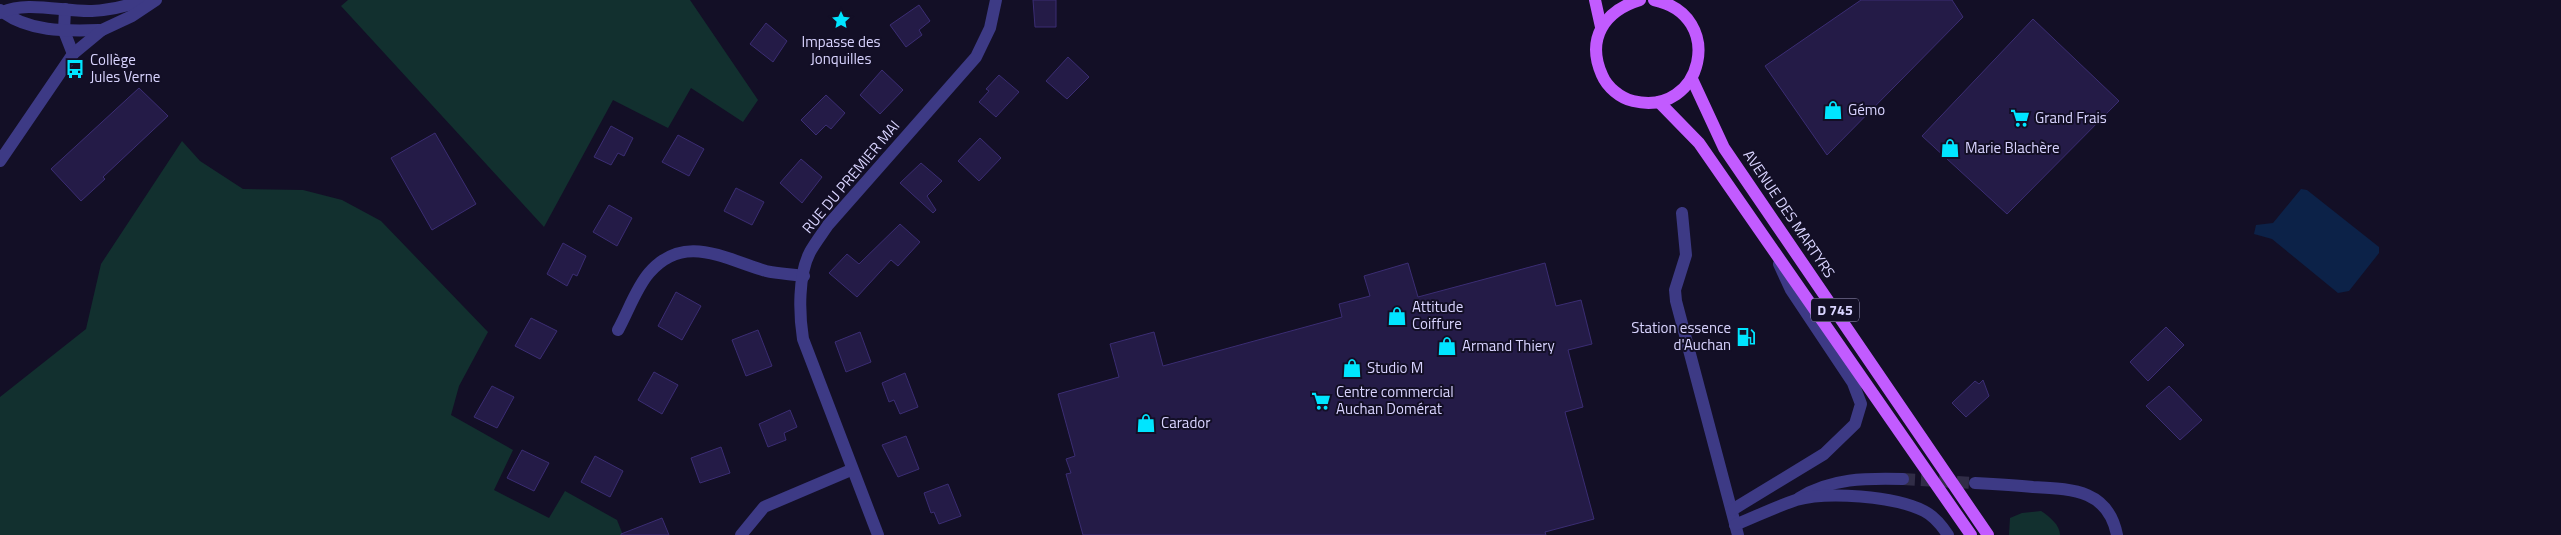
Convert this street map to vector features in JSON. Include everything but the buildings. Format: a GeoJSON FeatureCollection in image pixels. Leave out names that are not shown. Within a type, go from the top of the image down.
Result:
{"type":"FeatureCollection","features":[{"type":"Feature","properties":{"kind":"main road"},"geometry":{"type":"LineString","coordinates":[[1595,0],[1602,27]]}},
{"type":"Feature","properties":{"kind":"main road"},"geometry":{"type":"LineString","coordinates":[[1640,0],[1618,9],[1602,27],[1596,50],[1596,62],[1603,78],[1614,92],[1628,100],[1643,103],[1659,102],[1672,98],[1692,79],[1699,54],[1695,31],[1690,22],[1674,7],[1654,0]]}},
{"type":"Feature","properties":{"kind":"main road","name":"AVENUE DES MARTYRS"},"geometry":{"type":"LineString","coordinates":[[1692,79],[1724,148],[1989,535]]}},
{"type":"Feature","properties":{"kind":"main road","name":"D 745"},"geometry":{"type":"LineString","coordinates":[[1659,102],[1699,143],[1971,535]]}},
{"type":"Feature","properties":{"kind":"street"},"geometry":{"type":"LineString","coordinates":[[50,0],[65,9]]}},
{"type":"Feature","properties":{"kind":"street"},"geometry":{"type":"LineString","coordinates":[[1,12],[14,7],[36,6],[90,11],[115,9],[145,0]]}},
{"type":"Feature","properties":{"kind":"street"},"geometry":{"type":"LineString","coordinates":[[0,161],[73,54],[102,30],[132,16],[156,0]]}},
{"type":"Feature","properties":{"kind":"street","name":"RUE DU PREMIER MAI"},"geometry":{"type":"LineString","coordinates":[[878,535],[802,338],[799,314],[804,276],[809,254],[828,226],[976,57],[990,28],[996,0]]}},
{"type":"Feature","properties":{"kind":"street"},"geometry":{"type":"LineString","coordinates":[[65,9],[64,31],[73,54]]}},
{"type":"Feature","properties":{"kind":"street"},"geometry":{"type":"LineString","coordinates":[[1,12],[32,26],[64,31],[102,30]]}},
{"type":"Feature","properties":{"kind":"street"},"geometry":{"type":"LineString","coordinates":[[1682,213],[1686,256],[1675,290],[1676,301],[1736,530],[1797,500],[1813,489],[1830,483],[1862,478],[1903,479]]}},
{"type":"Feature","properties":{"kind":"street"},"geometry":{"type":"LineString","coordinates":[[1732,510],[1824,454],[1854,424],[1861,404],[1853,383],[1791,290],[1772,248]]}},
{"type":"Feature","properties":{"kind":"street"},"geometry":{"type":"LineString","coordinates":[[618,330],[648,274],[662,259],[680,251],[713,253],[768,272],[804,276]]}},
{"type":"Feature","properties":{"kind":"street"},"geometry":{"type":"LineString","coordinates":[[741,535],[764,507],[852,470]]}},
{"type":"Feature","properties":{"kind":"street"},"geometry":{"type":"LineString","coordinates":[[1975,483],[2068,489],[2086,493],[2107,511],[2117,535]]}},
{"type":"Feature","properties":{"kind":"street"},"geometry":{"type":"LineString","coordinates":[[1797,500],[1842,495],[1877,498],[1924,511],[1941,525],[1948,535]]}},
{"type":"Feature","properties":{"kind":"green space"},"geometry":{"type":"Polygon","coordinates":[[[348,0],[690,0],[758,100],[743,122],[691,88],[668,128],[613,100],[544,227],[341,6],[348,0]]]}},
{"type":"Feature","properties":{"kind":"green space"},"geometry":{"type":"Polygon","coordinates":[[[182,141],[200,161],[243,189],[303,190],[342,200],[381,221],[488,332],[459,386],[451,415],[513,450],[494,490],[549,518],[565,491],[617,520],[623,535],[0,535],[0,397],[86,329],[101,264],[182,141]]]}},
{"type":"Feature","properties":{"kind":"green space"},"geometry":{"type":"Polygon","coordinates":[[[2041,511],[2056,524],[2060,535],[2009,535],[2010,518],[2022,513],[2041,511]]]}},
{"type":"Feature","properties":{"kind":"water"},"geometry":{"type":"Polygon","coordinates":[[[2301,189],[2307,190],[2379,247],[2379,253],[2349,291],[2338,293],[2272,239],[2254,234],[2256,225],[2273,223],[2301,189]]]}},
{"type":"Feature","properties":{"kind":"tunnel"},"geometry":{"type":"LineString","coordinates":[[1903,479],[1975,483]]}},
{"type":"Feature","properties":{"kind":"place","name":"Impasse des Jonquilles"},"geometry":{"type":"Point","coordinates":[841,20]}},
{"type":"Feature","properties":{"kind":"place","name":"Collège Jules Verne"},"geometry":{"type":"Point","coordinates":[75,69]}},
{"type":"Feature","properties":{"kind":"place","name":"Gémo"},"geometry":{"type":"Point","coordinates":[1833,110]}},
{"type":"Feature","properties":{"kind":"place","name":"Grand Frais"},"geometry":{"type":"Point","coordinates":[2020,118]}},
{"type":"Feature","properties":{"kind":"place","name":"Marie Blachère"},"geometry":{"type":"Point","coordinates":[1950,148]}},
{"type":"Feature","properties":{"kind":"place","name":"Attitude Coiffure"},"geometry":{"type":"Point","coordinates":[1397,316]}},
{"type":"Feature","properties":{"kind":"place","name":"Station essence d'Auchan"},"geometry":{"type":"Point","coordinates":[1746,337]}},
{"type":"Feature","properties":{"kind":"place","name":"Armand Thiery"},"geometry":{"type":"Point","coordinates":[1447,346]}},
{"type":"Feature","properties":{"kind":"place","name":"Studio M"},"geometry":{"type":"Point","coordinates":[1352,368]}},
{"type":"Feature","properties":{"kind":"place","name":"Centre commercial Auchan Domérat"},"geometry":{"type":"Point","coordinates":[1321,401]}},
{"type":"Feature","properties":{"kind":"place","name":"Carador"},"geometry":{"type":"Point","coordinates":[1146,423]}}]}
